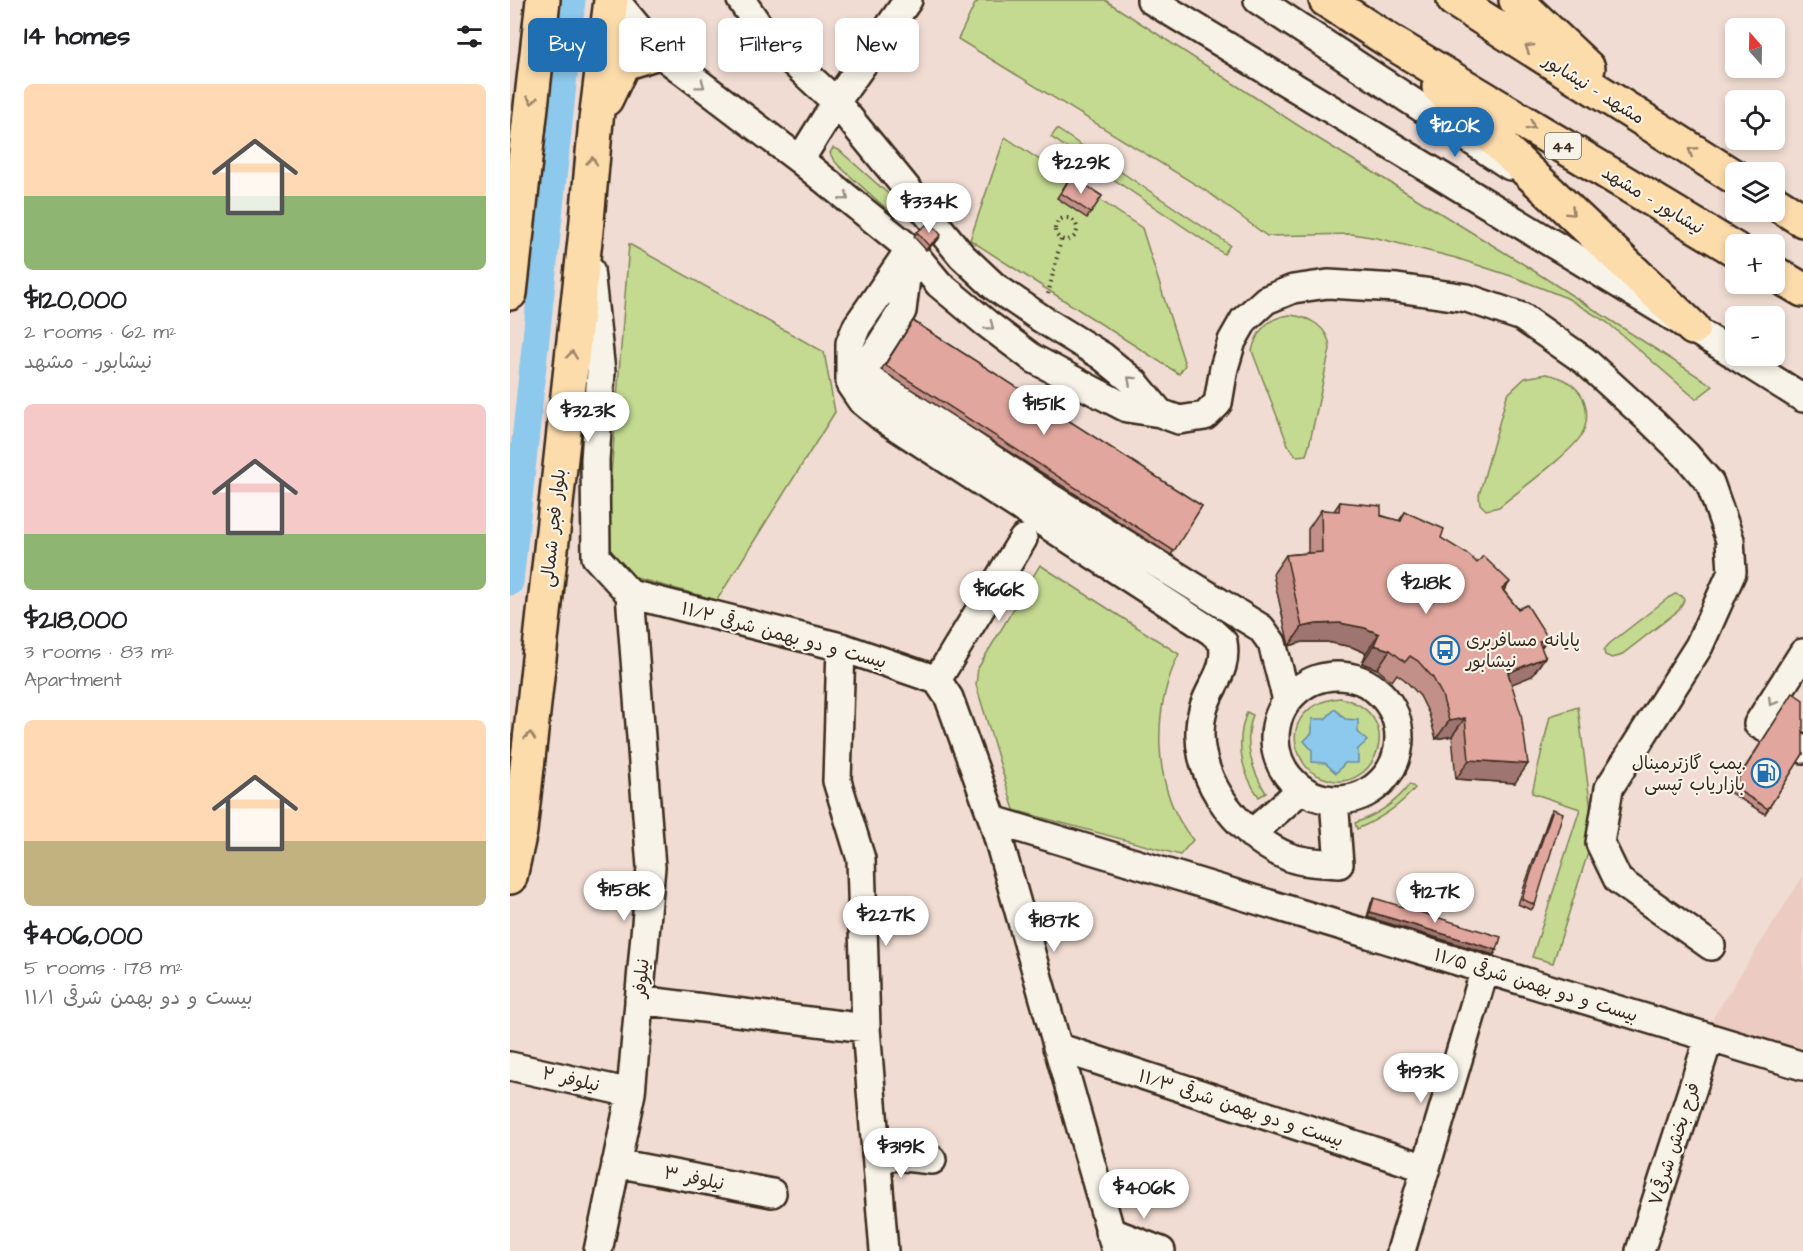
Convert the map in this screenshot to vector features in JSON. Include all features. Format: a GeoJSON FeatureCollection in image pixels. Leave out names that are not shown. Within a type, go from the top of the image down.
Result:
{"type":"FeatureCollection","features":[{"type":"Feature","properties":{"kind":"main road"},"geometry":{"type":"LineString","coordinates":[[510,293],[543,0]]}},
{"type":"Feature","properties":{"kind":"main road","name":"بلوار فجر شمالی"},"geometry":{"type":"LineString","coordinates":[[510,877],[520,831],[586,231],[596,120],[613,0]]}},
{"type":"Feature","properties":{"kind":"main road","name":"نیشابور - مشهد"},"geometry":{"type":"LineString","coordinates":[[1326,0],[1725,242]]}},
{"type":"Feature","properties":{"kind":"main road","name":"مشهد - نیشابور"},"geometry":{"type":"LineString","coordinates":[[1454,0],[1725,171]]}},
{"type":"Feature","properties":{"kind":"main road"},"geometry":{"type":"LineString","coordinates":[[1516,0],[1649,124]]}},
{"type":"Feature","properties":{"kind":"main road"},"geometry":{"type":"LineString","coordinates":[[1392,42],[1693,328]]}},
{"type":"Feature","properties":{"kind":"main road"},"geometry":{"type":"LineString","coordinates":[[596,120],[619,71]]}},
{"type":"Feature","properties":{"kind":"main road"},"geometry":{"type":"LineString","coordinates":[[1785,209],[1803,220]]}},
{"type":"Feature","properties":{"kind":"main road"},"geometry":{"type":"LineString","coordinates":[[1785,279],[1803,290]]}},
{"type":"Feature","properties":{"kind":"street"},"geometry":{"type":"LineString","coordinates":[[613,0],[629,18]]}},
{"type":"Feature","properties":{"kind":"street"},"geometry":{"type":"LineString","coordinates":[[741,0],[767,38],[836,102],[963,256],[995,287],[1102,356],[1135,383],[1160,413]]}},
{"type":"Feature","properties":{"kind":"street"},"geometry":{"type":"LineString","coordinates":[[800,160],[836,102],[908,0]]}},
{"type":"Feature","properties":{"kind":"street"},"geometry":{"type":"LineString","coordinates":[[1151,0],[1725,348]]}},
{"type":"Feature","properties":{"kind":"street"},"geometry":{"type":"LineString","coordinates":[[1258,0],[1489,154],[1545,187]]}},
{"type":"Feature","properties":{"kind":"street"},"geometry":{"type":"LineString","coordinates":[[684,72],[800,160],[910,249],[939,284],[986,323],[1034,359],[1127,408],[1160,413],[1179,420],[1205,416],[1218,403],[1224,368],[1232,341],[1244,320],[1266,300],[1293,289],[1328,284],[1397,288],[1467,298],[1522,317],[1585,361],[1686,454],[1710,483],[1730,540],[1732,572],[1699,646],[1609,788],[1600,843],[1618,880],[1711,946]]}},
{"type":"Feature","properties":{"kind":"street"},"geometry":{"type":"LineString","coordinates":[[586,231],[601,372],[595,460],[596,557],[630,594]]}},
{"type":"Feature","properties":{"kind":"street"},"geometry":{"type":"LineString","coordinates":[[910,249],[902,311],[874,355],[873,372],[883,386],[1051,498],[1261,628],[1272,642],[1287,700]]}},
{"type":"Feature","properties":{"kind":"street"},"geometry":{"type":"LineString","coordinates":[[910,249],[857,326],[850,343],[850,384],[861,400],[883,418],[1211,631],[1223,642],[1226,656],[1203,710],[1200,736],[1210,779],[1236,820],[1251,834],[1290,857],[1312,862],[1339,864],[1334,800]]}},
{"type":"Feature","properties":{"kind":"street"},"geometry":{"type":"LineString","coordinates":[[1753,366],[1803,398]]}},
{"type":"Feature","properties":{"kind":"street"},"geometry":{"type":"LineString","coordinates":[[1023,539],[937,680],[949,698],[993,820],[1113,1241],[1161,1251]]}},
{"type":"Feature","properties":{"kind":"street","name":"بیست و دو بهمن شرقی ۱۱/۲"},"geometry":{"type":"LineString","coordinates":[[630,594],[841,647],[937,680]]}},
{"type":"Feature","properties":{"kind":"street","name":"نیلوفر"},"geometry":{"type":"LineString","coordinates":[[598,1251],[631,1093],[651,867],[630,594]]}},
{"type":"Feature","properties":{"kind":"street"},"geometry":{"type":"LineString","coordinates":[[841,647],[837,781],[861,859],[866,1028],[884,1251]]}},
{"type":"Feature","properties":{"kind":"street"},"geometry":{"type":"LineString","coordinates":[[1803,653],[1758,724],[1803,749]]}},
{"type":"Feature","properties":{"kind":"street"},"geometry":{"type":"LineString","coordinates":[[1339,676],[1358,680],[1375,688],[1388,703],[1397,721],[1399,740],[1395,759],[1386,776],[1372,790],[1354,798],[1334,800],[1318,797],[1302,789],[1287,776],[1278,758],[1274,738],[1278,718],[1287,700],[1302,687],[1319,678],[1339,676]]}},
{"type":"Feature","properties":{"kind":"street"},"geometry":{"type":"LineString","coordinates":[[1251,834],[1302,789]]}},
{"type":"Feature","properties":{"kind":"street","name":"بیست و دو بهمن شرقی ۱۱/۵"},"geometry":{"type":"LineString","coordinates":[[993,820],[1803,1066]]}},
{"type":"Feature","properties":{"kind":"street"},"geometry":{"type":"LineString","coordinates":[[1401,1251],[1485,969]]}},
{"type":"Feature","properties":{"kind":"street"},"geometry":{"type":"LineString","coordinates":[[639,1000],[866,1028]]}},
{"type":"Feature","properties":{"kind":"street","name":"فرح بخش شرقی۷"},"geometry":{"type":"LineString","coordinates":[[1640,1251],[1709,1038]]}},
{"type":"Feature","properties":{"kind":"street","name":"بیست و دو بهمن شرقی ۱۱/۳"},"geometry":{"type":"LineString","coordinates":[[1057,1047],[1426,1168]]}},
{"type":"Feature","properties":{"kind":"street","name":"نیلوفر ۲"},"geometry":{"type":"LineString","coordinates":[[510,1066],[631,1093]]}},
{"type":"Feature","properties":{"kind":"street"},"geometry":{"type":"LineString","coordinates":[[876,1154],[932,1160]]}},
{"type":"Feature","properties":{"kind":"street","name":"نیلوفر ۳"},"geometry":{"type":"LineString","coordinates":[[616,1163],[772,1193]]}},
{"type":"Feature","properties":{"kind":"path"},"geometry":{"type":"LineString","coordinates":[[1064,218],[1071,219],[1076,225],[1076,232],[1069,240],[1062,240],[1055,232],[1055,225],[1064,218]]}},
{"type":"Feature","properties":{"kind":"path"},"geometry":{"type":"LineString","coordinates":[[1042,319],[1062,240]]}},
{"type":"Feature","properties":{"kind":"shaded area"},"geometry":{"type":"Polygon","coordinates":[[[1803,876],[1803,1053],[1709,1024],[1803,876]]]}},
{"type":"Feature","properties":{"kind":"green space"},"geometry":{"type":"Polygon","coordinates":[[[980,0],[1105,0],[1319,139],[1520,262],[1713,386],[1696,399],[1608,323],[1567,298],[1511,276],[1456,258],[1377,238],[1352,234],[1267,236],[1208,192],[958,39],[975,4],[980,0]]]}},
{"type":"Feature","properties":{"kind":"green space"},"geometry":{"type":"Polygon","coordinates":[[[1057,129],[1230,245],[1224,254],[1051,137],[1057,129]]]}},
{"type":"Feature","properties":{"kind":"green space"},"geometry":{"type":"Polygon","coordinates":[[[1005,137],[1142,228],[1185,365],[1179,374],[970,240],[1005,137]]]}},
{"type":"Feature","properties":{"kind":"green space"},"geometry":{"type":"Polygon","coordinates":[[[833,148],[839,150],[902,206],[901,212],[897,215],[890,212],[838,165],[830,153],[833,148]]]}},
{"type":"Feature","properties":{"kind":"green space"},"geometry":{"type":"Polygon","coordinates":[[[629,244],[824,352],[835,412],[717,600],[625,575],[605,552],[629,244]]]}},
{"type":"Feature","properties":{"kind":"green space"},"geometry":{"type":"Polygon","coordinates":[[[1290,315],[1305,318],[1317,324],[1326,335],[1330,349],[1309,446],[1306,455],[1296,456],[1288,445],[1252,351],[1257,337],[1265,326],[1276,319],[1290,315]]]}},
{"type":"Feature","properties":{"kind":"green space"},"geometry":{"type":"Polygon","coordinates":[[[1546,374],[1567,382],[1576,388],[1583,398],[1587,416],[1582,434],[1568,451],[1531,482],[1499,507],[1486,510],[1480,504],[1479,495],[1507,395],[1525,378],[1546,374]]]}},
{"type":"Feature","properties":{"kind":"green space"},"geometry":{"type":"Polygon","coordinates":[[[1040,565],[1179,654],[1164,700],[1160,725],[1160,750],[1163,774],[1170,798],[1179,820],[1193,840],[1180,855],[1014,810],[976,685],[978,668],[1040,565]]]}},
{"type":"Feature","properties":{"kind":"green space"},"geometry":{"type":"Polygon","coordinates":[[[1675,594],[1682,596],[1684,600],[1679,610],[1620,656],[1612,658],[1605,655],[1604,650],[1609,644],[1675,594]]]}},
{"type":"Feature","properties":{"kind":"green space"},"geometry":{"type":"Polygon","coordinates":[[[1340,698],[1362,707],[1374,720],[1379,736],[1377,751],[1369,766],[1357,776],[1342,781],[1324,778],[1309,770],[1297,750],[1295,738],[1301,718],[1308,711],[1317,704],[1340,698]]]}},
{"type":"Feature","properties":{"kind":"green space"},"geometry":{"type":"Polygon","coordinates":[[[1578,707],[1594,834],[1553,963],[1532,957],[1580,809],[1532,793],[1550,716],[1578,707]]]}},
{"type":"Feature","properties":{"kind":"green space"},"geometry":{"type":"Polygon","coordinates":[[[1247,712],[1253,715],[1249,736],[1250,756],[1256,775],[1266,793],[1259,797],[1248,777],[1242,756],[1241,734],[1247,712]]]}},
{"type":"Feature","properties":{"kind":"green space"},"geometry":{"type":"Polygon","coordinates":[[[1410,784],[1415,788],[1396,807],[1357,829],[1355,823],[1386,808],[1410,784]]]}},
{"type":"Feature","properties":{"kind":"water"},"geometry":{"type":"Polygon","coordinates":[[[1335,709],[1345,719],[1358,720],[1358,732],[1367,741],[1358,749],[1358,763],[1345,763],[1336,773],[1325,763],[1312,762],[1312,750],[1304,741],[1312,733],[1312,719],[1325,719],[1335,709]]]}},
{"type":"Feature","properties":{"kind":"building"},"geometry":{"type":"Polygon","coordinates":[[[1071,176],[1102,196],[1091,213],[1061,193],[1071,176]]]}},
{"type":"Feature","properties":{"kind":"building"},"geometry":{"type":"Polygon","coordinates":[[[930,222],[941,235],[929,246],[917,232],[930,222]]]}},
{"type":"Feature","properties":{"kind":"building"},"geometry":{"type":"Polygon","coordinates":[[[913,321],[1202,506],[1174,551],[885,365],[913,321]]]}},
{"type":"Feature","properties":{"kind":"building","name":"پایانه مسافربری نیشابور"},"geometry":{"type":"Polygon","coordinates":[[[1340,502],[1381,506],[1381,516],[1401,521],[1405,512],[1444,529],[1441,538],[1469,555],[1477,563],[1483,556],[1510,582],[1502,589],[1518,609],[1527,605],[1548,638],[1539,642],[1545,657],[1508,673],[1521,714],[1528,764],[1469,760],[1465,718],[1449,721],[1442,695],[1433,678],[1418,661],[1410,656],[1405,662],[1390,650],[1374,645],[1379,634],[1365,628],[1340,623],[1302,627],[1286,555],[1322,552],[1321,510],[1339,511],[1340,502]]]}},
{"type":"Feature","properties":{"kind":"building","name":"پمپ گازترمینال. بازاریاب تپسی"},"geometry":{"type":"Polygon","coordinates":[[[1793,693],[1803,700],[1803,754],[1768,809],[1733,787],[1793,693]]]}},
{"type":"Feature","properties":{"kind":"building"},"geometry":{"type":"Polygon","coordinates":[[[1553,809],[1563,813],[1535,905],[1522,899],[1553,809]]]}},
{"type":"Feature","properties":{"kind":"building"},"geometry":{"type":"Polygon","coordinates":[[[1374,898],[1501,937],[1497,950],[1370,912],[1374,898]]]}},
{"type":"Feature","properties":{"kind":"waterway"},"geometry":{"type":"LineString","coordinates":[[510,582],[572,0]]}},
{"type":"Feature","properties":{"kind":"place","name":"پایانه مسافربری نیشابور"},"geometry":{"type":"Point","coordinates":[1445,650]}},
{"type":"Feature","properties":{"kind":"place","name":"پمپ گازترمینال. بازاریاب تپسی"},"geometry":{"type":"Point","coordinates":[1766,773]}}]}
